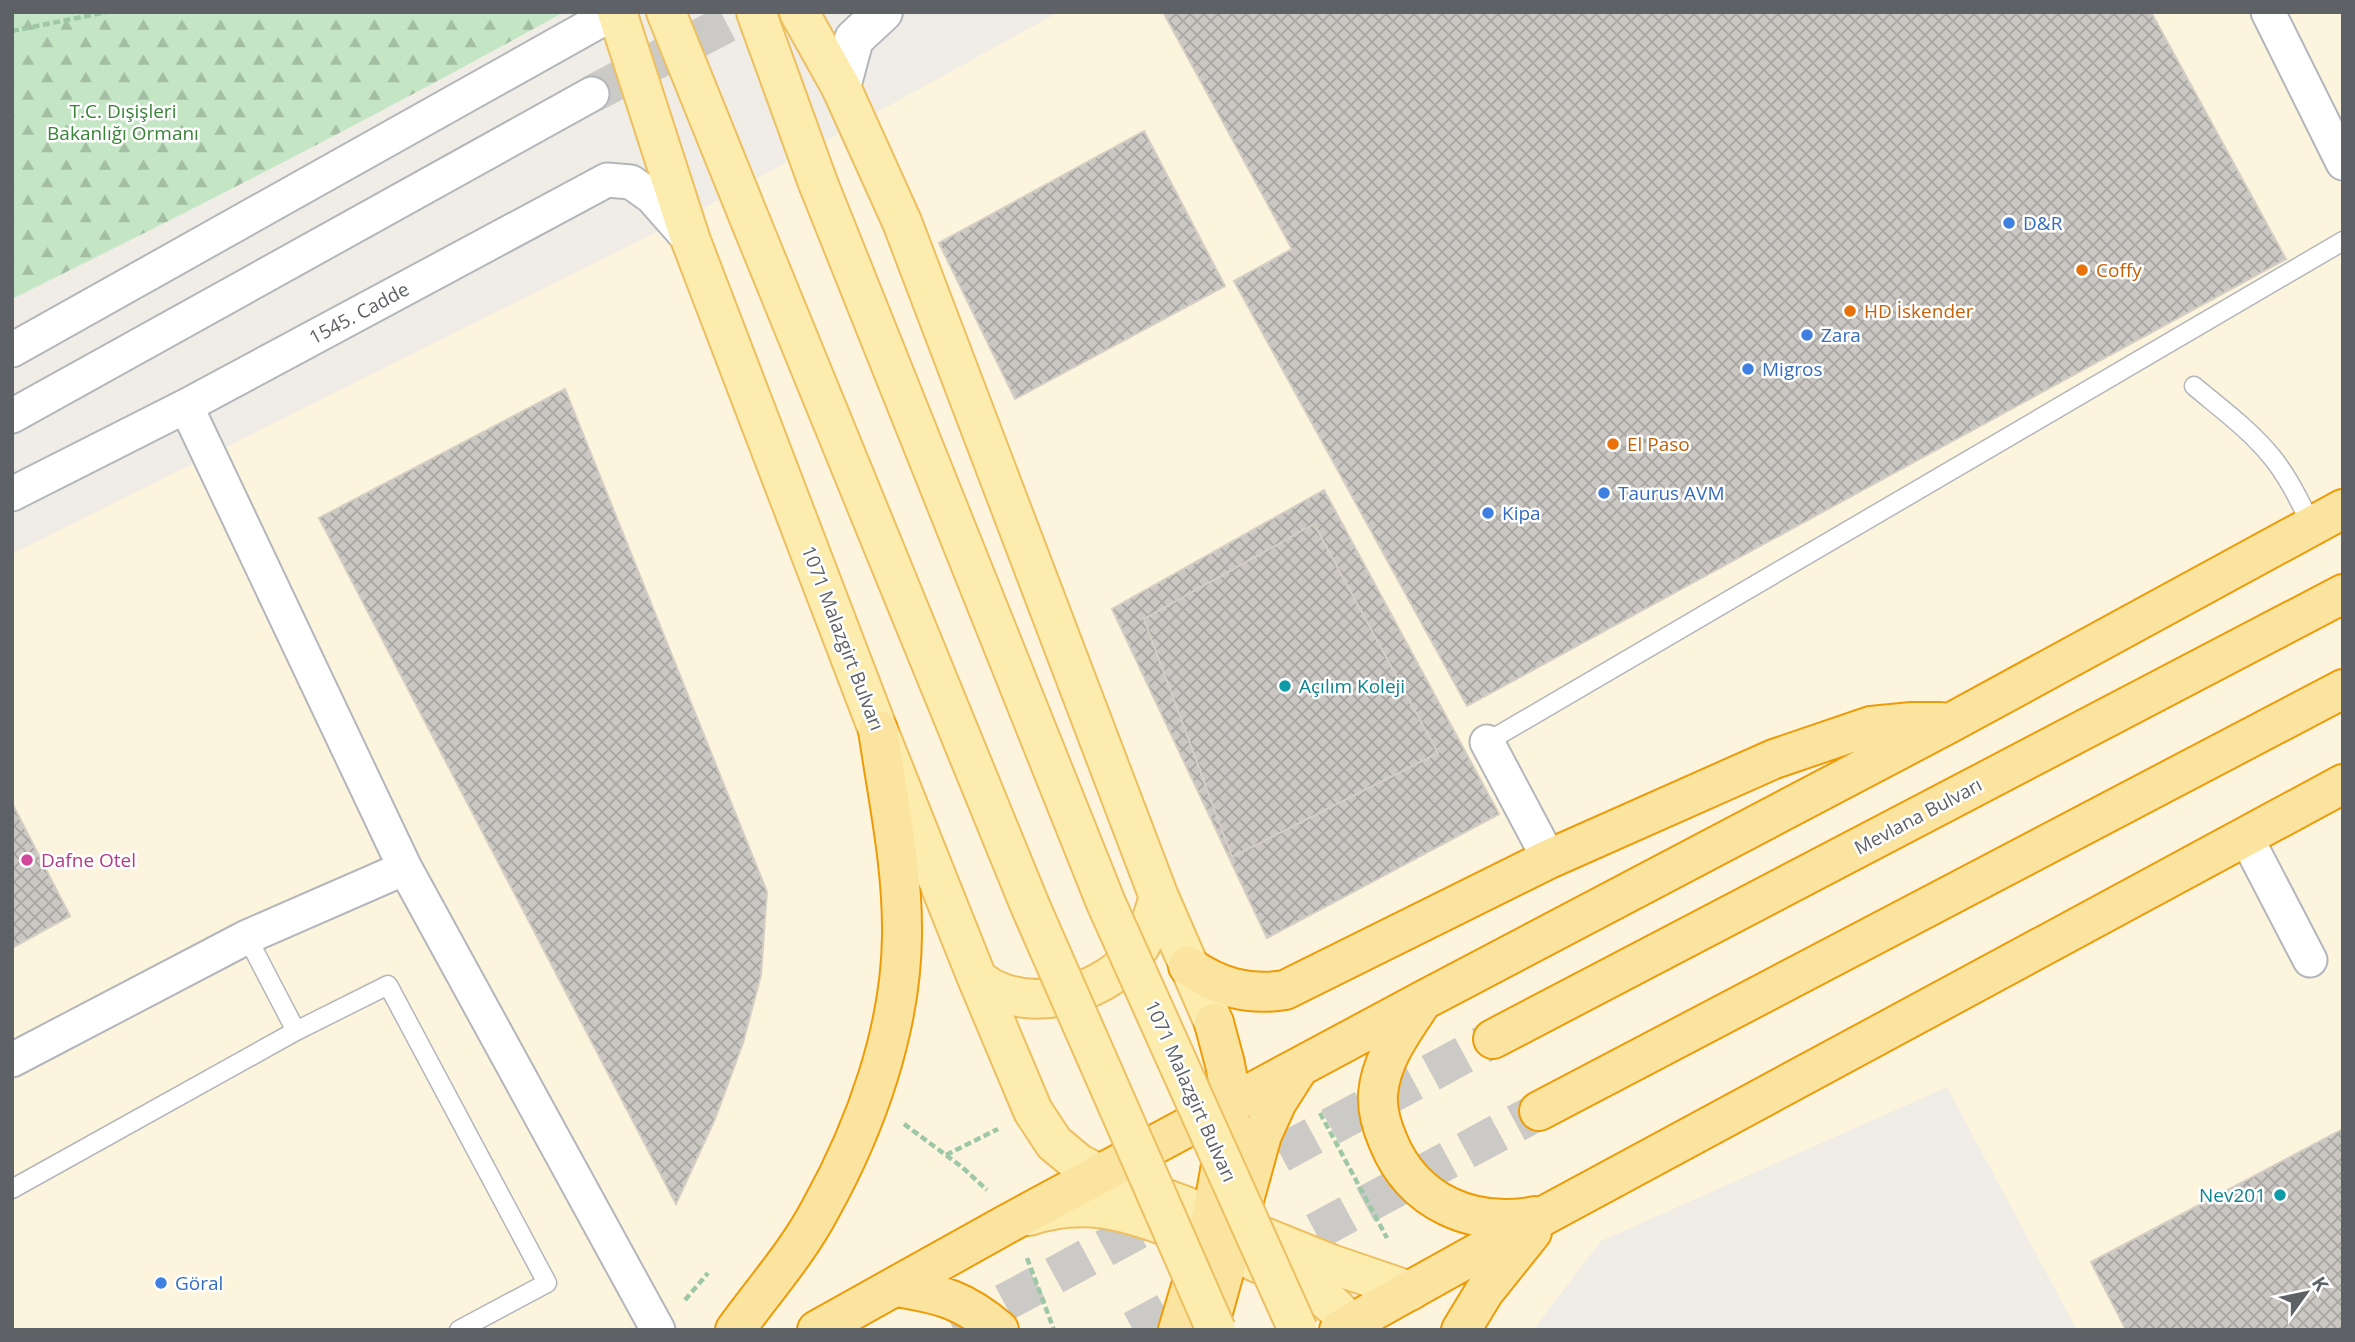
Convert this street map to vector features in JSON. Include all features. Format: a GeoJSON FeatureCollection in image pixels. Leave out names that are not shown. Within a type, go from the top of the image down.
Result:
{"type":"FeatureCollection","features":[{"type":"Feature","properties":{"kind":"highway"},"geometry":{"type":"LineString","coordinates":[[817,1330],[1099,1174],[1950,723],[2328,518]]}},
{"type":"Feature","properties":{"kind":"highway","name":"Mevlana Bulvarı"},"geometry":{"type":"LineString","coordinates":[[1493,1039],[2343,594]]}},
{"type":"Feature","properties":{"kind":"highway"},"geometry":{"type":"LineString","coordinates":[[1539,1111],[2343,690]]}},
{"type":"Feature","properties":{"kind":"highway"},"geometry":{"type":"LineString","coordinates":[[1188,966],[1205,978],[1238,990],[1268,993],[1285,990],[1549,859],[1723,780],[1828,739],[1871,726],[1912,722],[1950,723]]}},
{"type":"Feature","properties":{"kind":"highway"},"geometry":{"type":"LineString","coordinates":[[735,1330],[821,1209],[855,1135],[891,1026],[900,975],[902,934],[899,880],[878,730]]}},
{"type":"Feature","properties":{"kind":"highway"},"geometry":{"type":"LineString","coordinates":[[1347,1328],[1547,1214],[2343,783]]}},
{"type":"Feature","properties":{"kind":"highway"},"geometry":{"type":"LineString","coordinates":[[1422,1001],[1391,1049],[1383,1069],[1378,1096],[1380,1115],[1394,1155],[1421,1189],[1450,1208],[1492,1220],[1514,1220],[1547,1214]]}},
{"type":"Feature","properties":{"kind":"highway"},"geometry":{"type":"LineString","coordinates":[[1208,1330],[1221,1234],[1232,1103],[1214,1023]]}},
{"type":"Feature","properties":{"kind":"highway"},"geometry":{"type":"LineString","coordinates":[[1178,1330],[1277,1102],[1300,1067]]}},
{"type":"Feature","properties":{"kind":"highway"},"geometry":{"type":"LineString","coordinates":[[1461,1330],[1484,1292],[1547,1214]]}},
{"type":"Feature","properties":{"kind":"highway"},"geometry":{"type":"LineString","coordinates":[[896,1287],[952,1298],[999,1330]]}},
{"type":"Feature","properties":{"kind":"main road","name":"1071 Malazgirt Bulvarı"},"geometry":{"type":"LineString","coordinates":[[616,12],[691,241],[878,730],[976,978],[1033,1111],[1054,1143],[1078,1163],[1221,1234],[1299,1281],[1318,1293],[1347,1328]]}},
{"type":"Feature","properties":{"kind":"main road"},"geometry":{"type":"LineString","coordinates":[[666,12],[1031,908],[1216,1330]]}},
{"type":"Feature","properties":{"kind":"main road","name":"1071 Malazgirt Bulvarı"},"geometry":{"type":"LineString","coordinates":[[756,12],[818,183],[1106,903],[1298,1330]]}},
{"type":"Feature","properties":{"kind":"main road"},"geometry":{"type":"LineString","coordinates":[[799,12],[841,87],[902,222],[1159,897],[1214,1023]]}},
{"type":"Feature","properties":{"kind":"main road"},"geometry":{"type":"LineString","coordinates":[[841,87],[854,39],[883,12]]}},
{"type":"Feature","properties":{"kind":"main road"},"geometry":{"type":"LineString","coordinates":[[976,978],[993,989],[1033,999],[1050,999],[1099,983],[1119,969],[1136,952],[1153,918],[1159,897]]}},
{"type":"Feature","properties":{"kind":"main road","name":"1071 Malazgirt Bulvarı"},"geometry":{"type":"LineString","coordinates":[[1008,1223],[1046,1210],[1078,1206],[1120,1212],[1221,1234],[1331,1264],[1410,1291]]}},
{"type":"Feature","properties":{"kind":"street"},"geometry":{"type":"LineString","coordinates":[[12,350],[616,12]]}},
{"type":"Feature","properties":{"kind":"street"},"geometry":{"type":"LineString","coordinates":[[2268,12],[2343,163]]}},
{"type":"Feature","properties":{"kind":"street"},"geometry":{"type":"LineString","coordinates":[[12,416],[592,94]]}},
{"type":"Feature","properties":{"kind":"street","name":"1545. Cadde"},"geometry":{"type":"LineString","coordinates":[[12,494],[186,406],[607,180],[631,182],[652,197],[691,241]]}},
{"type":"Feature","properties":{"kind":"street"},"geometry":{"type":"LineString","coordinates":[[186,406],[405,868],[658,1330]]}},
{"type":"Feature","properties":{"kind":"street"},"geometry":{"type":"LineString","coordinates":[[1487,742],[1549,859]]}},
{"type":"Feature","properties":{"kind":"street"},"geometry":{"type":"LineString","coordinates":[[2246,837],[2310,960]]}},
{"type":"Feature","properties":{"kind":"street"},"geometry":{"type":"LineString","coordinates":[[12,1060],[247,937],[405,868]]}},
{"type":"Feature","properties":{"kind":"lane"},"geometry":{"type":"LineString","coordinates":[[1487,742],[2343,241]]}},
{"type":"Feature","properties":{"kind":"lane"},"geometry":{"type":"LineString","coordinates":[[2194,386],[2253,436],[2284,474],[2328,518]]}},
{"type":"Feature","properties":{"kind":"lane"},"geometry":{"type":"LineString","coordinates":[[247,937],[296,1031]]}},
{"type":"Feature","properties":{"kind":"lane"},"geometry":{"type":"LineString","coordinates":[[12,1189],[296,1031],[388,985],[547,1283],[459,1330]]}},
{"type":"Feature","properties":{"kind":"path"},"geometry":{"type":"LineString","coordinates":[[12,31],[107,12]]}},
{"type":"Feature","properties":{"kind":"path"},"geometry":{"type":"LineString","coordinates":[[1319,1111],[1389,1242]]}},
{"type":"Feature","properties":{"kind":"path"},"geometry":{"type":"LineString","coordinates":[[902,1123],[962,1167],[1008,1223],[1054,1330]]}},
{"type":"Feature","properties":{"kind":"path"},"geometry":{"type":"LineString","coordinates":[[946,1155],[1000,1128]]}},
{"type":"Feature","properties":{"kind":"shaded area"},"geometry":{"type":"Polygon","coordinates":[[[1059,12],[2343,12],[2343,1330],[2077,1330],[1947,1087],[1601,1241],[1533,1330],[12,1330],[12,554],[691,215],[1059,12]]]}},
{"type":"Feature","properties":{"kind":"green space","name":"T.C. Dışişleri Bakanlığı Ormanı"},"geometry":{"type":"Polygon","coordinates":[[[12,12],[564,12],[290,159],[12,299],[12,12]]]}},
{"type":"Feature","properties":{"kind":"building","name":"Taurus AVM"},"geometry":{"type":"Polygon","coordinates":[[[1163,12],[2151,12],[2286,259],[1467,706],[1234,281],[1292,249],[1163,12]]]}},
{"type":"Feature","properties":{"kind":"building"},"geometry":{"type":"Polygon","coordinates":[[[1144,131],[1225,286],[1015,399],[939,243],[1144,131]]]}},
{"type":"Feature","properties":{"kind":"building"},"geometry":{"type":"Polygon","coordinates":[[[565,389],[767,892],[761,975],[743,1043],[715,1119],[676,1204],[319,518],[565,389]]]}},
{"type":"Feature","properties":{"kind":"building"},"geometry":{"type":"Polygon","coordinates":[[[1324,490],[1499,814],[1267,938],[1112,609],[1324,490]]]}},
{"type":"Feature","properties":{"kind":"building","name":"Açılım Koleji"},"geometry":{"type":"Polygon","coordinates":[[[1314,524],[1438,753],[1232,857],[1144,619],[1314,524]]]}},
{"type":"Feature","properties":{"kind":"building","name":"Dafne Otel"},"geometry":{"type":"Polygon","coordinates":[[[12,803],[70,916],[12,948],[12,803]]]}},
{"type":"Feature","properties":{"kind":"building","name":"Nev201"},"geometry":{"type":"Polygon","coordinates":[[[2343,1129],[2343,1330],[2126,1330],[2091,1262],[2343,1129]]]}},
{"type":"Feature","properties":{"kind":"tunnel"},"geometry":{"type":"LineString","coordinates":[[592,94],[749,12]]}},
{"type":"Feature","properties":{"kind":"tunnel"},"geometry":{"type":"LineString","coordinates":[[1230,1181],[1493,1039]]}},
{"type":"Feature","properties":{"kind":"tunnel"},"geometry":{"type":"LineString","coordinates":[[1265,1259],[1539,1111]]}},
{"type":"Feature","properties":{"kind":"tunnel"},"geometry":{"type":"LineString","coordinates":[[954,1330],[1177,1209]]}},
{"type":"Feature","properties":{"kind":"tunnel"},"geometry":{"type":"LineString","coordinates":[[1133,1330],[1208,1289]]}},
{"type":"Feature","properties":{"kind":"place","name":"D&R"},"geometry":{"type":"Point","coordinates":[2009,223]}},
{"type":"Feature","properties":{"kind":"place","name":"Coffy"},"geometry":{"type":"Point","coordinates":[2082,270]}},
{"type":"Feature","properties":{"kind":"place","name":"HD İskender"},"geometry":{"type":"Point","coordinates":[1850,311]}},
{"type":"Feature","properties":{"kind":"place","name":"Zara"},"geometry":{"type":"Point","coordinates":[1807,335]}},
{"type":"Feature","properties":{"kind":"place","name":"Migros"},"geometry":{"type":"Point","coordinates":[1748,369]}},
{"type":"Feature","properties":{"kind":"place","name":"El Paso"},"geometry":{"type":"Point","coordinates":[1613,444]}},
{"type":"Feature","properties":{"kind":"place","name":"Taurus AVM"},"geometry":{"type":"Point","coordinates":[1604,493]}},
{"type":"Feature","properties":{"kind":"place","name":"Kipa"},"geometry":{"type":"Point","coordinates":[1488,513]}},
{"type":"Feature","properties":{"kind":"place","name":"Açılım Koleji"},"geometry":{"type":"Point","coordinates":[1285,686]}},
{"type":"Feature","properties":{"kind":"place","name":"Dafne Otel"},"geometry":{"type":"Point","coordinates":[27,860]}},
{"type":"Feature","properties":{"kind":"place","name":"Nev201"},"geometry":{"type":"Point","coordinates":[2280,1195]}},
{"type":"Feature","properties":{"kind":"place","name":"Göral"},"geometry":{"type":"Point","coordinates":[161,1283]}}]}
